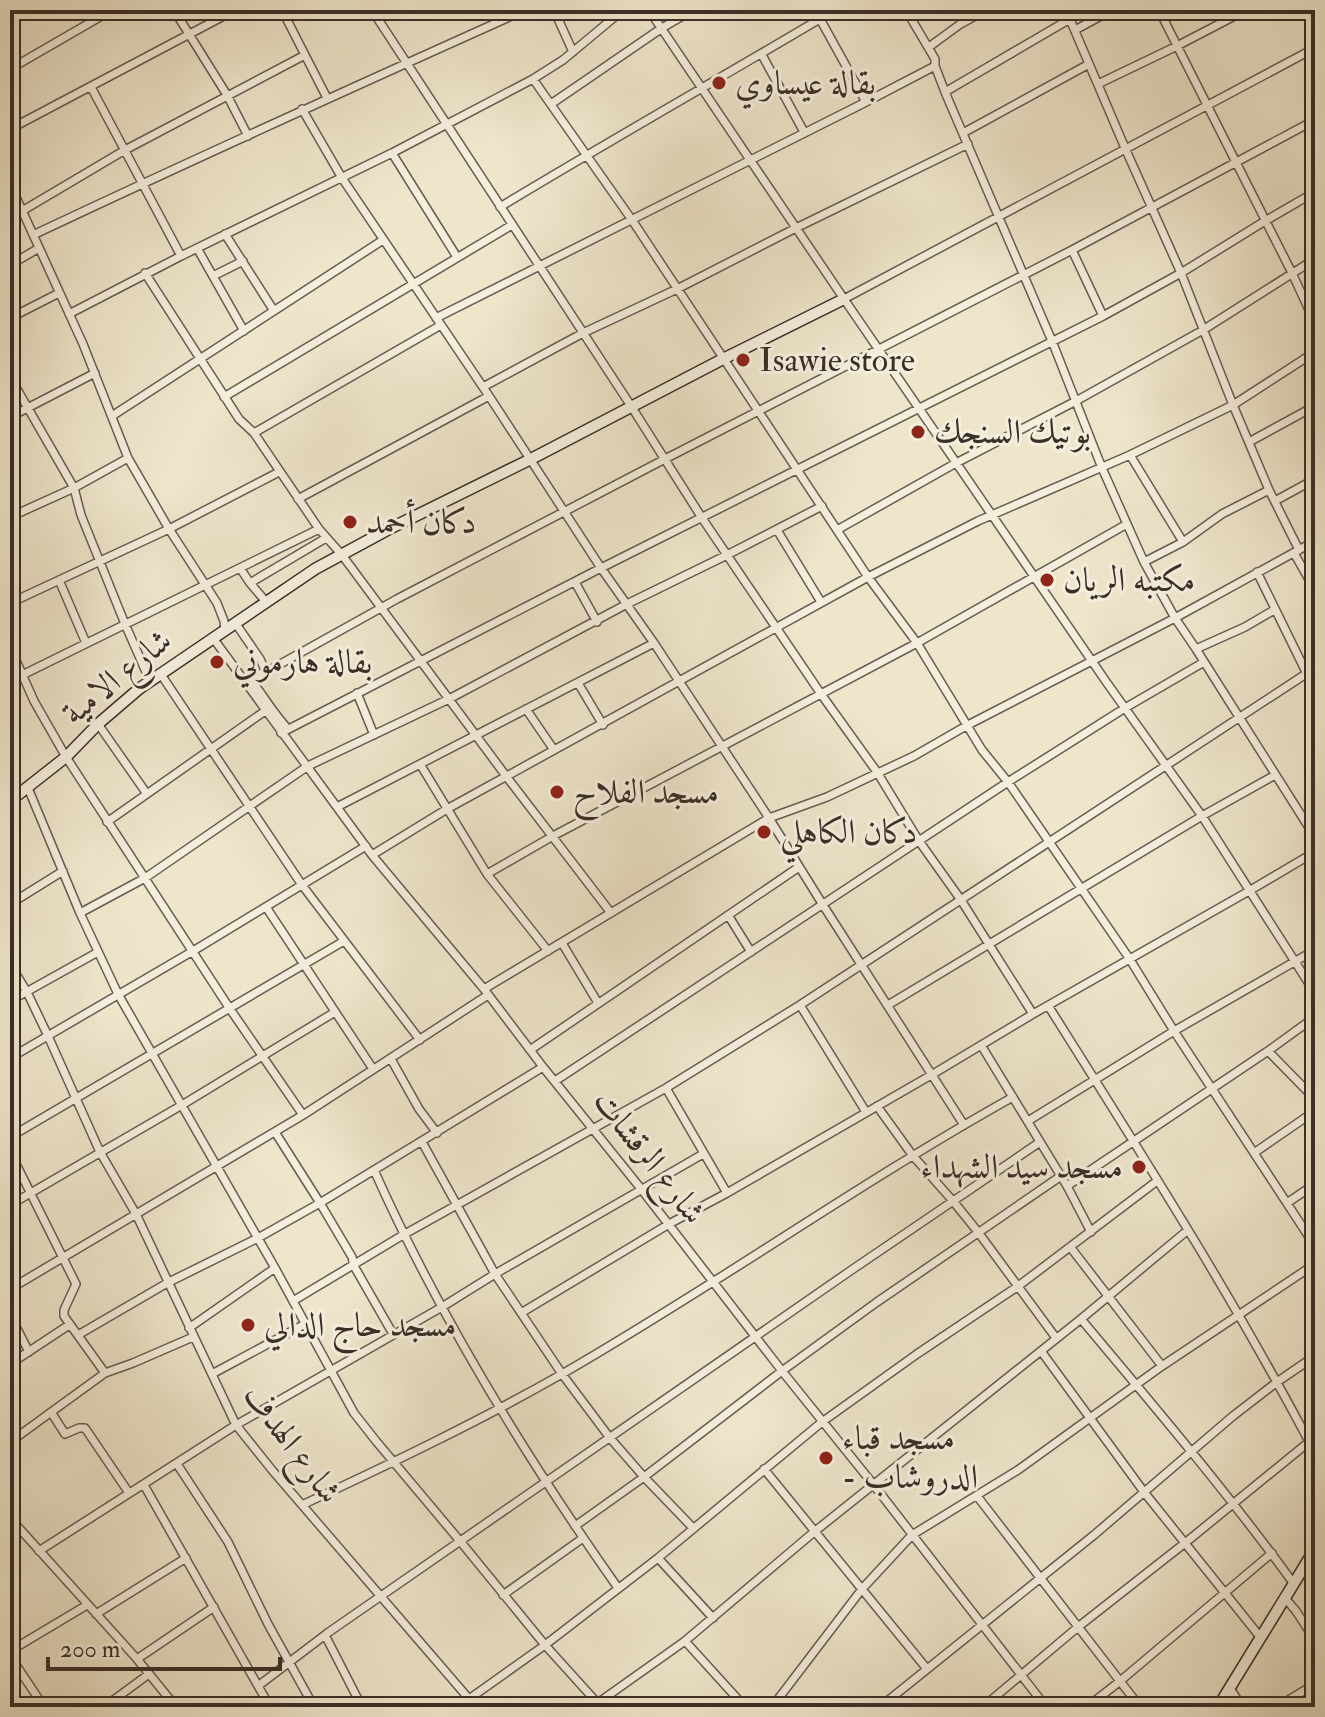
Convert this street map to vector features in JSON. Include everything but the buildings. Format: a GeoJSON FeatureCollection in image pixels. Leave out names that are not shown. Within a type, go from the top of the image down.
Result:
{"type":"FeatureCollection","features":[{"type":"Feature","properties":{"kind":"street"},"geometry":{"type":"LineString","coordinates":[[10,69],[112,10]]}},
{"type":"Feature","properties":{"kind":"street"},"geometry":{"type":"LineString","coordinates":[[174,10],[227,95],[248,136]]}},
{"type":"Feature","properties":{"kind":"street"},"geometry":{"type":"LineString","coordinates":[[10,129],[235,10]]}},
{"type":"Feature","properties":{"kind":"street"},"geometry":{"type":"LineString","coordinates":[[282,10],[327,98]]}},
{"type":"Feature","properties":{"kind":"street"},"geometry":{"type":"LineString","coordinates":[[33,235],[302,109],[525,10]]}},
{"type":"Feature","properties":{"kind":"street"},"geometry":{"type":"LineString","coordinates":[[554,10],[573,52]]}},
{"type":"Feature","properties":{"kind":"street"},"geometry":{"type":"LineString","coordinates":[[69,314],[533,79],[573,52],[623,10]]}},
{"type":"Feature","properties":{"kind":"street"},"geometry":{"type":"LineString","coordinates":[[649,10],[992,516],[1202,816],[1315,993]]}},
{"type":"Feature","properties":{"kind":"street"},"geometry":{"type":"LineString","coordinates":[[551,104],[693,10]]}},
{"type":"Feature","properties":{"kind":"street"},"geometry":{"type":"LineString","coordinates":[[815,10],[866,102]]}},
{"type":"Feature","properties":{"kind":"street"},"geometry":{"type":"LineString","coordinates":[[500,207],[835,10]]}},
{"type":"Feature","properties":{"kind":"street"},"geometry":{"type":"LineString","coordinates":[[906,10],[935,59],[945,92],[1144,562],[1175,618],[1315,837]]}},
{"type":"Feature","properties":{"kind":"street"},"geometry":{"type":"LineString","coordinates":[[929,47],[986,10]]}},
{"type":"Feature","properties":{"kind":"street"},"geometry":{"type":"LineString","coordinates":[[1066,10],[1181,273],[1269,490],[1315,590]]}},
{"type":"Feature","properties":{"kind":"street"},"geometry":{"type":"LineString","coordinates":[[1075,30],[1112,10]]}},
{"type":"Feature","properties":{"kind":"street"},"geometry":{"type":"LineString","coordinates":[[1159,10],[1315,323]]}},
{"type":"Feature","properties":{"kind":"street"},"geometry":{"type":"LineString","coordinates":[[1098,84],[1246,10]]}},
{"type":"Feature","properties":{"kind":"street"},"geometry":{"type":"LineString","coordinates":[[1306,10],[1315,26]]}},
{"type":"Feature","properties":{"kind":"street"},"geometry":{"type":"LineString","coordinates":[[374,11],[702,518],[877,772],[1033,1014]]}},
{"type":"Feature","properties":{"kind":"street"},"geometry":{"type":"LineString","coordinates":[[945,92],[1070,19]]}},
{"type":"Feature","properties":{"kind":"street"},"geometry":{"type":"LineString","coordinates":[[844,299],[1315,48]]}},
{"type":"Feature","properties":{"kind":"street"},"geometry":{"type":"LineString","coordinates":[[22,211],[125,150],[305,55]]}},
{"type":"Feature","properties":{"kind":"street"},"geometry":{"type":"LineString","coordinates":[[762,55],[804,132]]}},
{"type":"Feature","properties":{"kind":"street"},"geometry":{"type":"LineString","coordinates":[[963,133],[1089,64]]}},
{"type":"Feature","properties":{"kind":"street"},"geometry":{"type":"LineString","coordinates":[[254,433],[439,321],[539,266],[935,66]]}},
{"type":"Feature","properties":{"kind":"street"},"geometry":{"type":"LineString","coordinates":[[533,79],[632,220],[868,577],[917,643],[982,750],[1008,782],[1129,958],[1315,1246]]}},
{"type":"Feature","properties":{"kind":"street"},"geometry":{"type":"LineString","coordinates":[[91,87],[181,256]]}},
{"type":"Feature","properties":{"kind":"street"},"geometry":{"type":"LineString","coordinates":[[302,109],[342,178],[723,747],[964,1125]]}},
{"type":"Feature","properties":{"kind":"street"},"geometry":{"type":"LineString","coordinates":[[1315,120],[1072,250],[665,459],[266,672],[249,677],[284,731],[1103,316],[1315,192]]}},
{"type":"Feature","properties":{"kind":"street"},"geometry":{"type":"LineString","coordinates":[[483,387],[583,333],[968,144]]}},
{"type":"Feature","properties":{"kind":"street"},"geometry":{"type":"LineString","coordinates":[[392,153],[457,257]]}},
{"type":"Feature","properties":{"kind":"street"},"geometry":{"type":"LineString","coordinates":[[11,189],[95,373],[128,458],[221,612],[225,630]]}},
{"type":"Feature","properties":{"kind":"street"},"geometry":{"type":"LineString","coordinates":[[224,397],[512,225]]}},
{"type":"Feature","properties":{"kind":"street"},"geometry":{"type":"LineString","coordinates":[[225,234],[274,311]]}},
{"type":"Feature","properties":{"kind":"street"},"geometry":{"type":"LineString","coordinates":[[112,416],[383,240]]}},
{"type":"Feature","properties":{"kind":"street"},"geometry":{"type":"LineString","coordinates":[[10,265],[39,248]]}},
{"type":"Feature","properties":{"kind":"street"},"geometry":{"type":"LineString","coordinates":[[197,248],[244,331]]}},
{"type":"Feature","properties":{"kind":"street"},"geometry":{"type":"LineString","coordinates":[[1072,250],[1103,316]]}},
{"type":"Feature","properties":{"kind":"street"},"geometry":{"type":"LineString","coordinates":[[837,530],[1203,330],[1315,259]]}},
{"type":"Feature","properties":{"kind":"street"},"geometry":{"type":"LineString","coordinates":[[213,276],[243,261]]}},
{"type":"Feature","properties":{"kind":"street"},"geometry":{"type":"LineString","coordinates":[[145,273],[224,397],[239,419],[254,433],[319,529],[342,555],[611,913]]}},
{"type":"Feature","properties":{"kind":"street"},"geometry":{"type":"LineString","coordinates":[[10,318],[59,293]]}},
{"type":"Feature","properties":{"kind":"street","name":"شارع الامية"},"geometry":{"type":"LineString","coordinates":[[10,801],[66,757],[98,724],[160,673],[315,569],[844,299]]}},
{"type":"Feature","properties":{"kind":"street"},"geometry":{"type":"LineString","coordinates":[[372,855],[447,809],[821,602],[992,516],[1102,468],[1233,405],[1315,352]]}},
{"type":"Feature","properties":{"kind":"street"},"geometry":{"type":"LineString","coordinates":[[10,417],[95,373]]}},
{"type":"Feature","properties":{"kind":"street"},"geometry":{"type":"LineString","coordinates":[[10,377],[74,488],[81,515],[150,681]]}},
{"type":"Feature","properties":{"kind":"street"},"geometry":{"type":"LineString","coordinates":[[298,499],[489,396]]}},
{"type":"Feature","properties":{"kind":"street"},"geometry":{"type":"LineString","coordinates":[[1249,442],[1315,406]]}},
{"type":"Feature","properties":{"kind":"street"},"geometry":{"type":"LineString","coordinates":[[1130,455],[1183,542]]}},
{"type":"Feature","properties":{"kind":"street"},"geometry":{"type":"LineString","coordinates":[[10,517],[74,488],[128,458]]}},
{"type":"Feature","properties":{"kind":"street"},"geometry":{"type":"LineString","coordinates":[[10,603],[169,529],[279,472]]}},
{"type":"Feature","properties":{"kind":"street"},"geometry":{"type":"LineString","coordinates":[[1275,501],[1315,479]]}},
{"type":"Feature","properties":{"kind":"street"},"geometry":{"type":"LineString","coordinates":[[1144,562],[1183,542],[1222,514],[1269,490]]}},
{"type":"Feature","properties":{"kind":"street"},"geometry":{"type":"LineString","coordinates":[[80,913],[145,878],[308,766],[449,699],[627,604],[822,506]]}},
{"type":"Feature","properties":{"kind":"street"},"geometry":{"type":"LineString","coordinates":[[487,874],[917,643],[1127,524]]}},
{"type":"Feature","properties":{"kind":"street"},"geometry":{"type":"LineString","coordinates":[[10,681],[319,529]]}},
{"type":"Feature","properties":{"kind":"street"},"geometry":{"type":"LineString","coordinates":[[777,530],[821,602]]}},
{"type":"Feature","properties":{"kind":"street"},"geometry":{"type":"LineString","coordinates":[[250,583],[326,538]]}},
{"type":"Feature","properties":{"kind":"street"},"geometry":{"type":"LineString","coordinates":[[10,1289],[303,1115],[420,1040],[548,951],[769,818],[827,797],[914,756],[1315,541]]}},
{"type":"Feature","properties":{"kind":"street"},"geometry":{"type":"LineString","coordinates":[[302,553],[315,569]]}},
{"type":"Feature","properties":{"kind":"street"},"geometry":{"type":"LineString","coordinates":[[240,568],[267,603]]}},
{"type":"Feature","properties":{"kind":"street"},"geometry":{"type":"LineString","coordinates":[[293,1301],[403,1235],[666,1088],[800,1005],[1312,671],[1274,610],[1257,572]]}},
{"type":"Feature","properties":{"kind":"street"},"geometry":{"type":"LineString","coordinates":[[59,580],[86,643]]}},
{"type":"Feature","properties":{"kind":"street"},"geometry":{"type":"LineString","coordinates":[[575,582],[597,622]]}},
{"type":"Feature","properties":{"kind":"street"},"geometry":{"type":"LineString","coordinates":[[1196,649],[1274,610]]}},
{"type":"Feature","properties":{"kind":"street"},"geometry":{"type":"LineString","coordinates":[[236,624],[266,672]]}},
{"type":"Feature","properties":{"kind":"street","name":"شارع الرقشات"},"geometry":{"type":"LineString","coordinates":[[213,638],[372,855],[486,992],[1046,1707]]}},
{"type":"Feature","properties":{"kind":"street"},"geometry":{"type":"LineString","coordinates":[[337,807],[654,643]]}},
{"type":"Feature","properties":{"kind":"street"},"geometry":{"type":"LineString","coordinates":[[10,647],[34,701],[66,757],[303,1115]]}},
{"type":"Feature","properties":{"kind":"street"},"geometry":{"type":"LineString","coordinates":[[555,1081],[1008,782],[1204,662]]}},
{"type":"Feature","properties":{"kind":"street"},"geometry":{"type":"LineString","coordinates":[[160,673],[302,885],[420,1040]]}},
{"type":"Feature","properties":{"kind":"street"},"geometry":{"type":"LineString","coordinates":[[578,683],[603,725]]}},
{"type":"Feature","properties":{"kind":"street"},"geometry":{"type":"LineString","coordinates":[[357,693],[374,735]]}},
{"type":"Feature","properties":{"kind":"street"},"geometry":{"type":"LineString","coordinates":[[526,709],[554,750]]}},
{"type":"Feature","properties":{"kind":"street"},"geometry":{"type":"LineString","coordinates":[[107,822],[265,711]]}},
{"type":"Feature","properties":{"kind":"street"},"geometry":{"type":"LineString","coordinates":[[98,724],[147,794]]}},
{"type":"Feature","properties":{"kind":"street"},"geometry":{"type":"LineString","coordinates":[[420,764],[487,874],[548,951]]}},
{"type":"Feature","properties":{"kind":"street"},"geometry":{"type":"LineString","coordinates":[[888,1005],[1275,775]]}},
{"type":"Feature","properties":{"kind":"street"},"geometry":{"type":"LineString","coordinates":[[28,788],[118,994],[218,1166],[354,1413],[597,1706],[685,1641],[814,1532],[1188,1230]]}},
{"type":"Feature","properties":{"kind":"street"},"geometry":{"type":"LineString","coordinates":[[10,1058],[366,846]]}},
{"type":"Feature","properties":{"kind":"street"},"geometry":{"type":"LineString","coordinates":[[521,1313],[669,1224],[1315,852]]}},
{"type":"Feature","properties":{"kind":"street"},"geometry":{"type":"LineString","coordinates":[[530,1050],[799,867]]}},
{"type":"Feature","properties":{"kind":"street"},"geometry":{"type":"LineString","coordinates":[[10,904],[63,871]]}},
{"type":"Feature","properties":{"kind":"street"},"geometry":{"type":"LineString","coordinates":[[266,907],[373,1069]]}},
{"type":"Feature","properties":{"kind":"street"},"geometry":{"type":"LineString","coordinates":[[728,915],[751,952]]}},
{"type":"Feature","properties":{"kind":"street"},"geometry":{"type":"LineString","coordinates":[[10,1137],[344,941]]}},
{"type":"Feature","properties":{"kind":"street"},"geometry":{"type":"LineString","coordinates":[[562,943],[598,1003]]}},
{"type":"Feature","properties":{"kind":"street"},"geometry":{"type":"LineString","coordinates":[[1028,1121],[1174,1031],[1315,950]]}},
{"type":"Feature","properties":{"kind":"street"},"geometry":{"type":"LineString","coordinates":[[10,1001],[98,952]]}},
{"type":"Feature","properties":{"kind":"street","name":"شارع الهدف"},"geometry":{"type":"LineString","coordinates":[[10,964],[27,992],[100,1152],[136,1214],[236,1425],[476,1707]]}},
{"type":"Feature","properties":{"kind":"street"},"geometry":{"type":"LineString","coordinates":[[800,1005],[866,1112]]}},
{"type":"Feature","properties":{"kind":"street"},"geometry":{"type":"LineString","coordinates":[[1049,1007],[1188,1230],[1312,1440],[1315,1453]]}},
{"type":"Feature","properties":{"kind":"street"},"geometry":{"type":"LineString","coordinates":[[10,1205],[335,1012]]}},
{"type":"Feature","properties":{"kind":"street"},"geometry":{"type":"LineString","coordinates":[[1067,1186],[1315,1017]]}},
{"type":"Feature","properties":{"kind":"street"},"geometry":{"type":"LineString","coordinates":[[981,1045],[1067,1186],[1091,1232]]}},
{"type":"Feature","properties":{"kind":"street"},"geometry":{"type":"LineString","coordinates":[[1268,1051],[1315,1099]]}},
{"type":"Feature","properties":{"kind":"street"},"geometry":{"type":"LineString","coordinates":[[391,1059],[437,1133]]}},
{"type":"Feature","properties":{"kind":"street"},"geometry":{"type":"LineString","coordinates":[[78,1335],[169,1282],[320,1203],[543,1067]]}},
{"type":"Feature","properties":{"kind":"street"},"geometry":{"type":"LineString","coordinates":[[666,1088],[727,1193]]}},
{"type":"Feature","properties":{"kind":"street"},"geometry":{"type":"LineString","coordinates":[[302,1505],[394,1462],[562,1374],[1013,1097]]}},
{"type":"Feature","properties":{"kind":"street"},"geometry":{"type":"LineString","coordinates":[[877,1106],[913,1156],[978,1232],[1056,1338]]}},
{"type":"Feature","properties":{"kind":"street"},"geometry":{"type":"LineString","coordinates":[[1254,1153],[1315,1111]]}},
{"type":"Feature","properties":{"kind":"street"},"geometry":{"type":"LineString","coordinates":[[275,1132],[352,1257],[354,1266],[393,1334]]}},
{"type":"Feature","properties":{"kind":"street"},"geometry":{"type":"LineString","coordinates":[[422,1142],[495,1274],[562,1374],[610,1438],[693,1528]]}},
{"type":"Feature","properties":{"kind":"street"},"geometry":{"type":"LineString","coordinates":[[258,1686],[460,1541],[1040,1142]]}},
{"type":"Feature","properties":{"kind":"street"},"geometry":{"type":"LineString","coordinates":[[10,1152],[76,1284],[64,1316],[105,1373]]}},
{"type":"Feature","properties":{"kind":"street"},"geometry":{"type":"LineString","coordinates":[[39,1551],[236,1425],[703,1154]]}},
{"type":"Feature","properties":{"kind":"street"},"geometry":{"type":"LineString","coordinates":[[374,1170],[403,1235],[499,1409],[545,1483],[618,1588]]}},
{"type":"Feature","properties":{"kind":"street"},"geometry":{"type":"LineString","coordinates":[[575,1526],[782,1371],[1061,1176]]}},
{"type":"Feature","properties":{"kind":"street"},"geometry":{"type":"LineString","coordinates":[[453,1707],[545,1645],[658,1558],[822,1422],[1017,1287],[1157,1181]]}},
{"type":"Feature","properties":{"kind":"street"},"geometry":{"type":"LineString","coordinates":[[1287,1203],[1315,1184]]}},
{"type":"Feature","properties":{"kind":"street"},"geometry":{"type":"LineString","coordinates":[[1071,1248],[1162,1366]]}},
{"type":"Feature","properties":{"kind":"street"},"geometry":{"type":"LineString","coordinates":[[772,1707],[862,1589],[912,1535],[1047,1451],[1162,1366],[1315,1264]]}},
{"type":"Feature","properties":{"kind":"street"},"geometry":{"type":"LineString","coordinates":[[189,1328],[275,1268]]}},
{"type":"Feature","properties":{"kind":"street"},"geometry":{"type":"LineString","coordinates":[[10,1315],[29,1352]]}},
{"type":"Feature","properties":{"kind":"street"},"geometry":{"type":"LineString","coordinates":[[1081,1319],[1161,1413],[1294,1584]]}},
{"type":"Feature","properties":{"kind":"street"},"geometry":{"type":"LineString","coordinates":[[212,1374],[305,1324]]}},
{"type":"Feature","properties":{"kind":"street"},"geometry":{"type":"LineString","coordinates":[[10,1364],[69,1325]]}},
{"type":"Feature","properties":{"kind":"street"},"geometry":{"type":"LineString","coordinates":[[10,1442],[105,1373],[193,1337]]}},
{"type":"Feature","properties":{"kind":"street"},"geometry":{"type":"LineString","coordinates":[[1041,1351],[1144,1492],[1261,1638]]}},
{"type":"Feature","properties":{"kind":"street"},"geometry":{"type":"LineString","coordinates":[[880,1707],[1094,1535],[1277,1382],[1315,1356]]}},
{"type":"Feature","properties":{"kind":"street"},"geometry":{"type":"LineString","coordinates":[[51,1412],[65,1434],[85,1428],[129,1493]]}},
{"type":"Feature","properties":{"kind":"street"},"geometry":{"type":"LineString","coordinates":[[983,1707],[1312,1440]]}},
{"type":"Feature","properties":{"kind":"street"},"geometry":{"type":"LineString","coordinates":[[177,1464],[228,1542],[268,1624],[314,1707]]}},
{"type":"Feature","properties":{"kind":"street"},"geometry":{"type":"LineString","coordinates":[[764,1469],[927,1669]]}},
{"type":"Feature","properties":{"kind":"street"},"geometry":{"type":"LineString","coordinates":[[144,1485],[270,1707]]}},
{"type":"Feature","properties":{"kind":"street"},"geometry":{"type":"LineString","coordinates":[[977,1496],[1140,1707]]}},
{"type":"Feature","properties":{"kind":"street"},"geometry":{"type":"LineString","coordinates":[[11,1521],[137,1659],[176,1707]]}},
{"type":"Feature","properties":{"kind":"street"},"geometry":{"type":"LineString","coordinates":[[503,1595],[583,1538]]}},
{"type":"Feature","properties":{"kind":"street"},"geometry":{"type":"LineString","coordinates":[[1218,1707],[1315,1549]]}},
{"type":"Feature","properties":{"kind":"street"},"geometry":{"type":"LineString","coordinates":[[1087,1707],[1272,1553]]}},
{"type":"Feature","properties":{"kind":"street"},"geometry":{"type":"LineString","coordinates":[[96,1614],[186,1558]]}},
{"type":"Feature","properties":{"kind":"street"},"geometry":{"type":"LineString","coordinates":[[658,1558],[713,1618]]}},
{"type":"Feature","properties":{"kind":"street"},"geometry":{"type":"LineString","coordinates":[[1285,1598],[1315,1640]]}},
{"type":"Feature","properties":{"kind":"street"},"geometry":{"type":"LineString","coordinates":[[44,1707],[10,1654],[87,1605]]}},
{"type":"Feature","properties":{"kind":"street"},"geometry":{"type":"LineString","coordinates":[[137,1659],[214,1607]]}},
{"type":"Feature","properties":{"kind":"street"},"geometry":{"type":"LineString","coordinates":[[325,1635],[362,1707]]}},
{"type":"Feature","properties":{"kind":"street"},"geometry":{"type":"LineString","coordinates":[[685,1641],[745,1707]]}},
{"type":"Feature","properties":{"kind":"street"},"geometry":{"type":"LineString","coordinates":[[104,1707],[149,1674]]}},
{"type":"Feature","properties":{"kind":"street"},"geometry":{"type":"LineString","coordinates":[[1277,1707],[1315,1684]]}},
{"type":"Feature","properties":{"kind":"street"},"geometry":{"type":"LineString","coordinates":[[1230,1688],[1242,1707]]}},
{"type":"Feature","properties":{"kind":"place","name":"بقالة عيساوي"},"geometry":{"type":"Point","coordinates":[719,83]}},
{"type":"Feature","properties":{"kind":"place","name":"Isawie store"},"geometry":{"type":"Point","coordinates":[743,360]}},
{"type":"Feature","properties":{"kind":"place","name":"بوتيك السنجك"},"geometry":{"type":"Point","coordinates":[918,432]}},
{"type":"Feature","properties":{"kind":"place","name":"دكان أحمد"},"geometry":{"type":"Point","coordinates":[350,522]}},
{"type":"Feature","properties":{"kind":"place","name":"مكتبه الريان"},"geometry":{"type":"Point","coordinates":[1047,580]}},
{"type":"Feature","properties":{"kind":"place","name":"بقالة هارموني"},"geometry":{"type":"Point","coordinates":[217,662]}},
{"type":"Feature","properties":{"kind":"place","name":"مسجد الفلاح"},"geometry":{"type":"Point","coordinates":[557,792]}},
{"type":"Feature","properties":{"kind":"place","name":"دكان الكاهلي"},"geometry":{"type":"Point","coordinates":[764,832]}},
{"type":"Feature","properties":{"kind":"place","name":"مسجد سيد الشهداء"},"geometry":{"type":"Point","coordinates":[1139,1167]}},
{"type":"Feature","properties":{"kind":"place","name":"مسجد حاج الدالي"},"geometry":{"type":"Point","coordinates":[248,1325]}},
{"type":"Feature","properties":{"kind":"place","name":"مسجد قباء - الدروشاب"},"geometry":{"type":"Point","coordinates":[826,1458]}}]}
